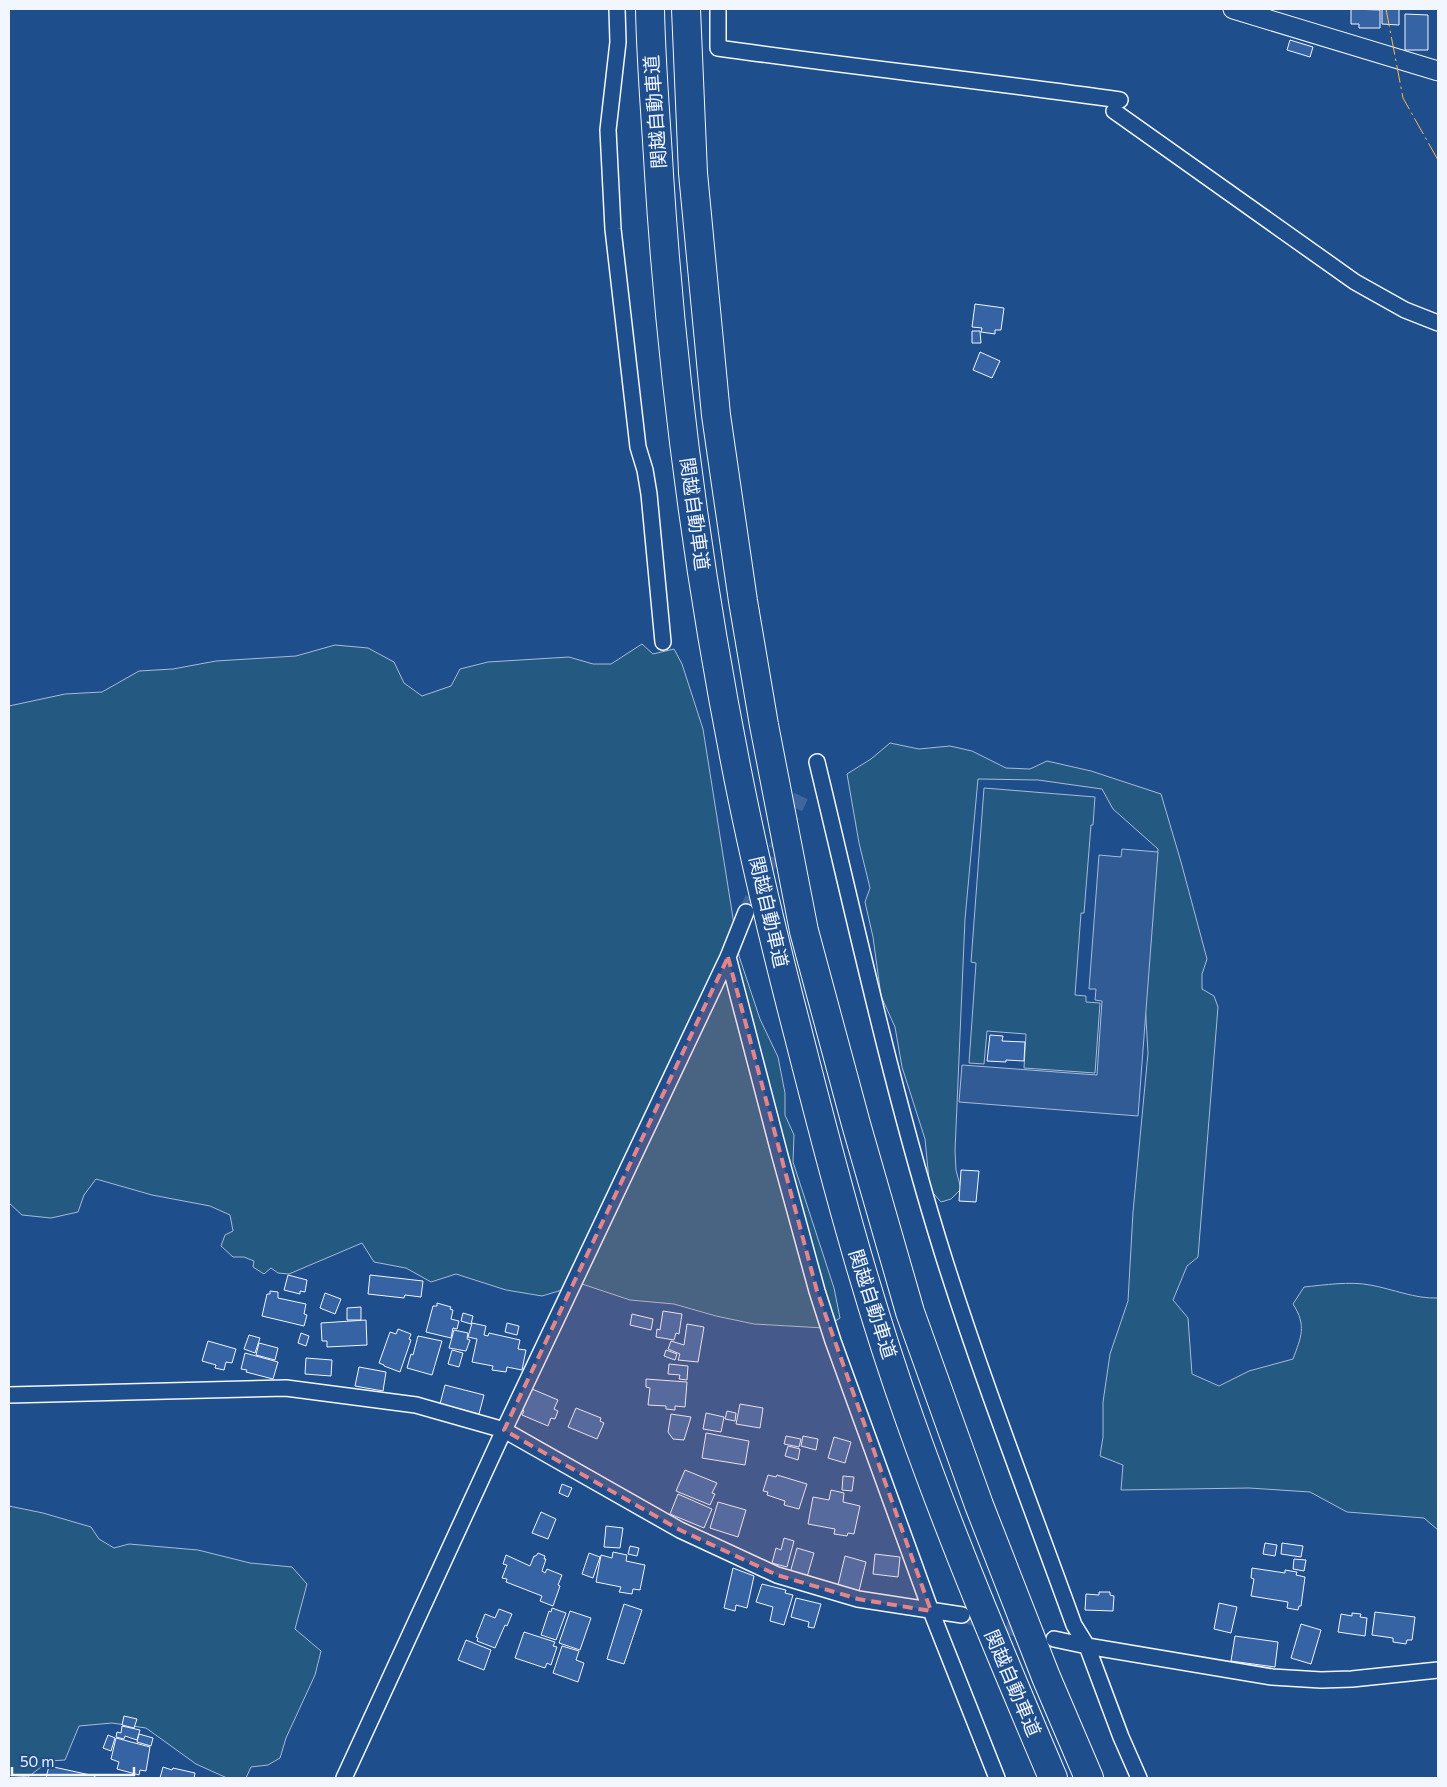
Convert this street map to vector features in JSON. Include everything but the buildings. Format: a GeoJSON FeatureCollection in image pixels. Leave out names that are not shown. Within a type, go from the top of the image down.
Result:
{"type":"FeatureCollection","features":[{"type":"Feature","properties":{"kind":"highway","name":"関越自動車道"},"geometry":{"type":"LineString","coordinates":[[650,9],[664,259],[677,381],[697,532],[717,661],[747,820],[782,971],[857,1256],[910,1420],[991,1632],[1053,1778]]}},
{"type":"Feature","properties":{"kind":"highway","name":"関越自動車道"},"geometry":{"type":"LineString","coordinates":[[686,9],[693,173],[716,415],[743,601],[764,725],[804,931],[856,1124],[910,1312],[979,1505],[1046,1677],[1089,1778]]}},
{"type":"Feature","properties":{"kind":"street"},"geometry":{"type":"LineString","coordinates":[[617,9],[618,42],[608,130],[613,229],[638,447],[645,470],[648,494],[663,642]]}},
{"type":"Feature","properties":{"kind":"street"},"geometry":{"type":"LineString","coordinates":[[718,9],[718,48],[843,66],[1016,85],[1117,105],[1355,282],[1405,310],[1438,323]]}},
{"type":"Feature","properties":{"kind":"street"},"geometry":{"type":"LineString","coordinates":[[1233,9],[1438,71]]}},
{"type":"Feature","properties":{"kind":"street"},"geometry":{"type":"LineString","coordinates":[[817,762],[866,970],[944,1258],[992,1401],[1074,1625],[1087,1646],[1121,1737],[1139,1778]]}},
{"type":"Feature","properties":{"kind":"street"},"geometry":{"type":"LineString","coordinates":[[344,1778],[504,1430],[728,957],[746,912]]}},
{"type":"Feature","properties":{"kind":"street"},"geometry":{"type":"LineString","coordinates":[[728,957],[820,1299],[883,1481],[931,1611],[997,1778]]}},
{"type":"Feature","properties":{"kind":"street"},"geometry":{"type":"LineString","coordinates":[[9,1395],[286,1388],[416,1405],[504,1430],[680,1530],[777,1575],[858,1599],[962,1615]]}},
{"type":"Feature","properties":{"kind":"street"},"geometry":{"type":"LineString","coordinates":[[1054,1639],[1272,1677],[1321,1680],[1352,1679],[1438,1670]]}},
{"type":"Feature","properties":{"kind":"highlighted area"},"geometry":{"type":"Polygon","coordinates":[[[728,957],[817,1291],[931,1611],[858,1599],[777,1575],[680,1530],[504,1430],[728,957]]]}},
{"type":"Feature","properties":{"kind":"shaded area"},"geometry":{"type":"Polygon","coordinates":[[[642,644],[653,654],[674,649],[682,664],[703,729],[739,956],[760,1019],[778,1057],[785,1093],[785,1115],[794,1135],[793,1162],[834,1288],[840,1318],[824,1328],[754,1324],[674,1304],[630,1300],[582,1284],[542,1296],[506,1290],[456,1274],[431,1282],[406,1268],[374,1262],[362,1243],[289,1274],[278,1273],[271,1268],[264,1274],[253,1267],[254,1261],[244,1257],[233,1257],[221,1246],[225,1235],[233,1231],[230,1215],[210,1206],[152,1195],[96,1179],[84,1195],[78,1212],[51,1218],[22,1215],[9,1203],[9,706],[65,694],[102,692],[139,671],[173,669],[216,661],[296,656],[335,645],[368,648],[394,662],[404,683],[422,696],[451,686],[460,669],[488,662],[569,657],[593,664],[611,664],[642,644]]]}},
{"type":"Feature","properties":{"kind":"shaded area"},"geometry":{"type":"Polygon","coordinates":[[[890,743],[919,749],[950,746],[972,751],[1006,768],[1030,769],[1047,761],[1091,771],[1161,794],[1207,959],[1202,974],[1202,989],[1214,996],[1218,1007],[1198,1257],[1187,1266],[1173,1300],[1188,1318],[1192,1374],[1219,1386],[1249,1371],[1293,1359],[1300,1338],[1301,1325],[1293,1304],[1304,1287],[1354,1283],[1412,1295],[1438,1298],[1438,1530],[1424,1518],[1347,1512],[1310,1492],[1249,1488],[1121,1490],[1123,1465],[1100,1456],[1103,1437],[1103,1402],[1110,1354],[1128,1301],[1133,1212],[1148,1053],[1144,984],[1158,849],[1113,809],[1102,789],[1038,780],[978,779],[965,919],[955,1151],[956,1170],[961,1189],[951,1199],[941,1202],[932,1192],[925,1139],[902,1067],[895,1027],[881,996],[873,937],[865,902],[870,888],[859,843],[847,774],[871,759],[890,743]]]}},
{"type":"Feature","properties":{"kind":"shaded area"},"geometry":{"type":"Polygon","coordinates":[[[984,788],[1095,797],[1084,913],[1081,913],[1075,995],[1086,996],[1086,1002],[1100,1003],[1095,1073],[1024,1068],[1026,1034],[987,1031],[984,1064],[969,1063],[976,963],[971,962],[984,788]]]}},
{"type":"Feature","properties":{"kind":"shaded area"},"geometry":{"type":"Polygon","coordinates":[[[1122,849],[1158,852],[1138,1116],[959,1102],[962,1065],[1097,1075],[1102,1001],[1095,1000],[1096,989],[1089,989],[1099,855],[1121,857],[1122,849]]]}},
{"type":"Feature","properties":{"kind":"shaded area"},"geometry":{"type":"Polygon","coordinates":[[[9,1506],[43,1513],[91,1527],[99,1539],[114,1548],[129,1544],[198,1550],[250,1563],[292,1567],[307,1584],[295,1629],[321,1651],[315,1675],[286,1738],[280,1758],[268,1765],[251,1767],[246,1778],[227,1778],[196,1764],[146,1728],[112,1723],[79,1726],[65,1760],[49,1761],[28,1777],[9,1775],[9,1506]]]}},
{"type":"Feature","properties":{"kind":"tunnel"},"geometry":{"type":"LineString","coordinates":[[746,912],[801,796]]}},
{"type":"Feature","properties":{"kind":"tunnel"},"geometry":{"type":"LineString","coordinates":[[962,1615],[1054,1639]]}},
{"type":"Feature","properties":{"kind":"power"},"geometry":{"type":"LineString","coordinates":[[1386,9],[1403,98],[1438,160]]}}]}
